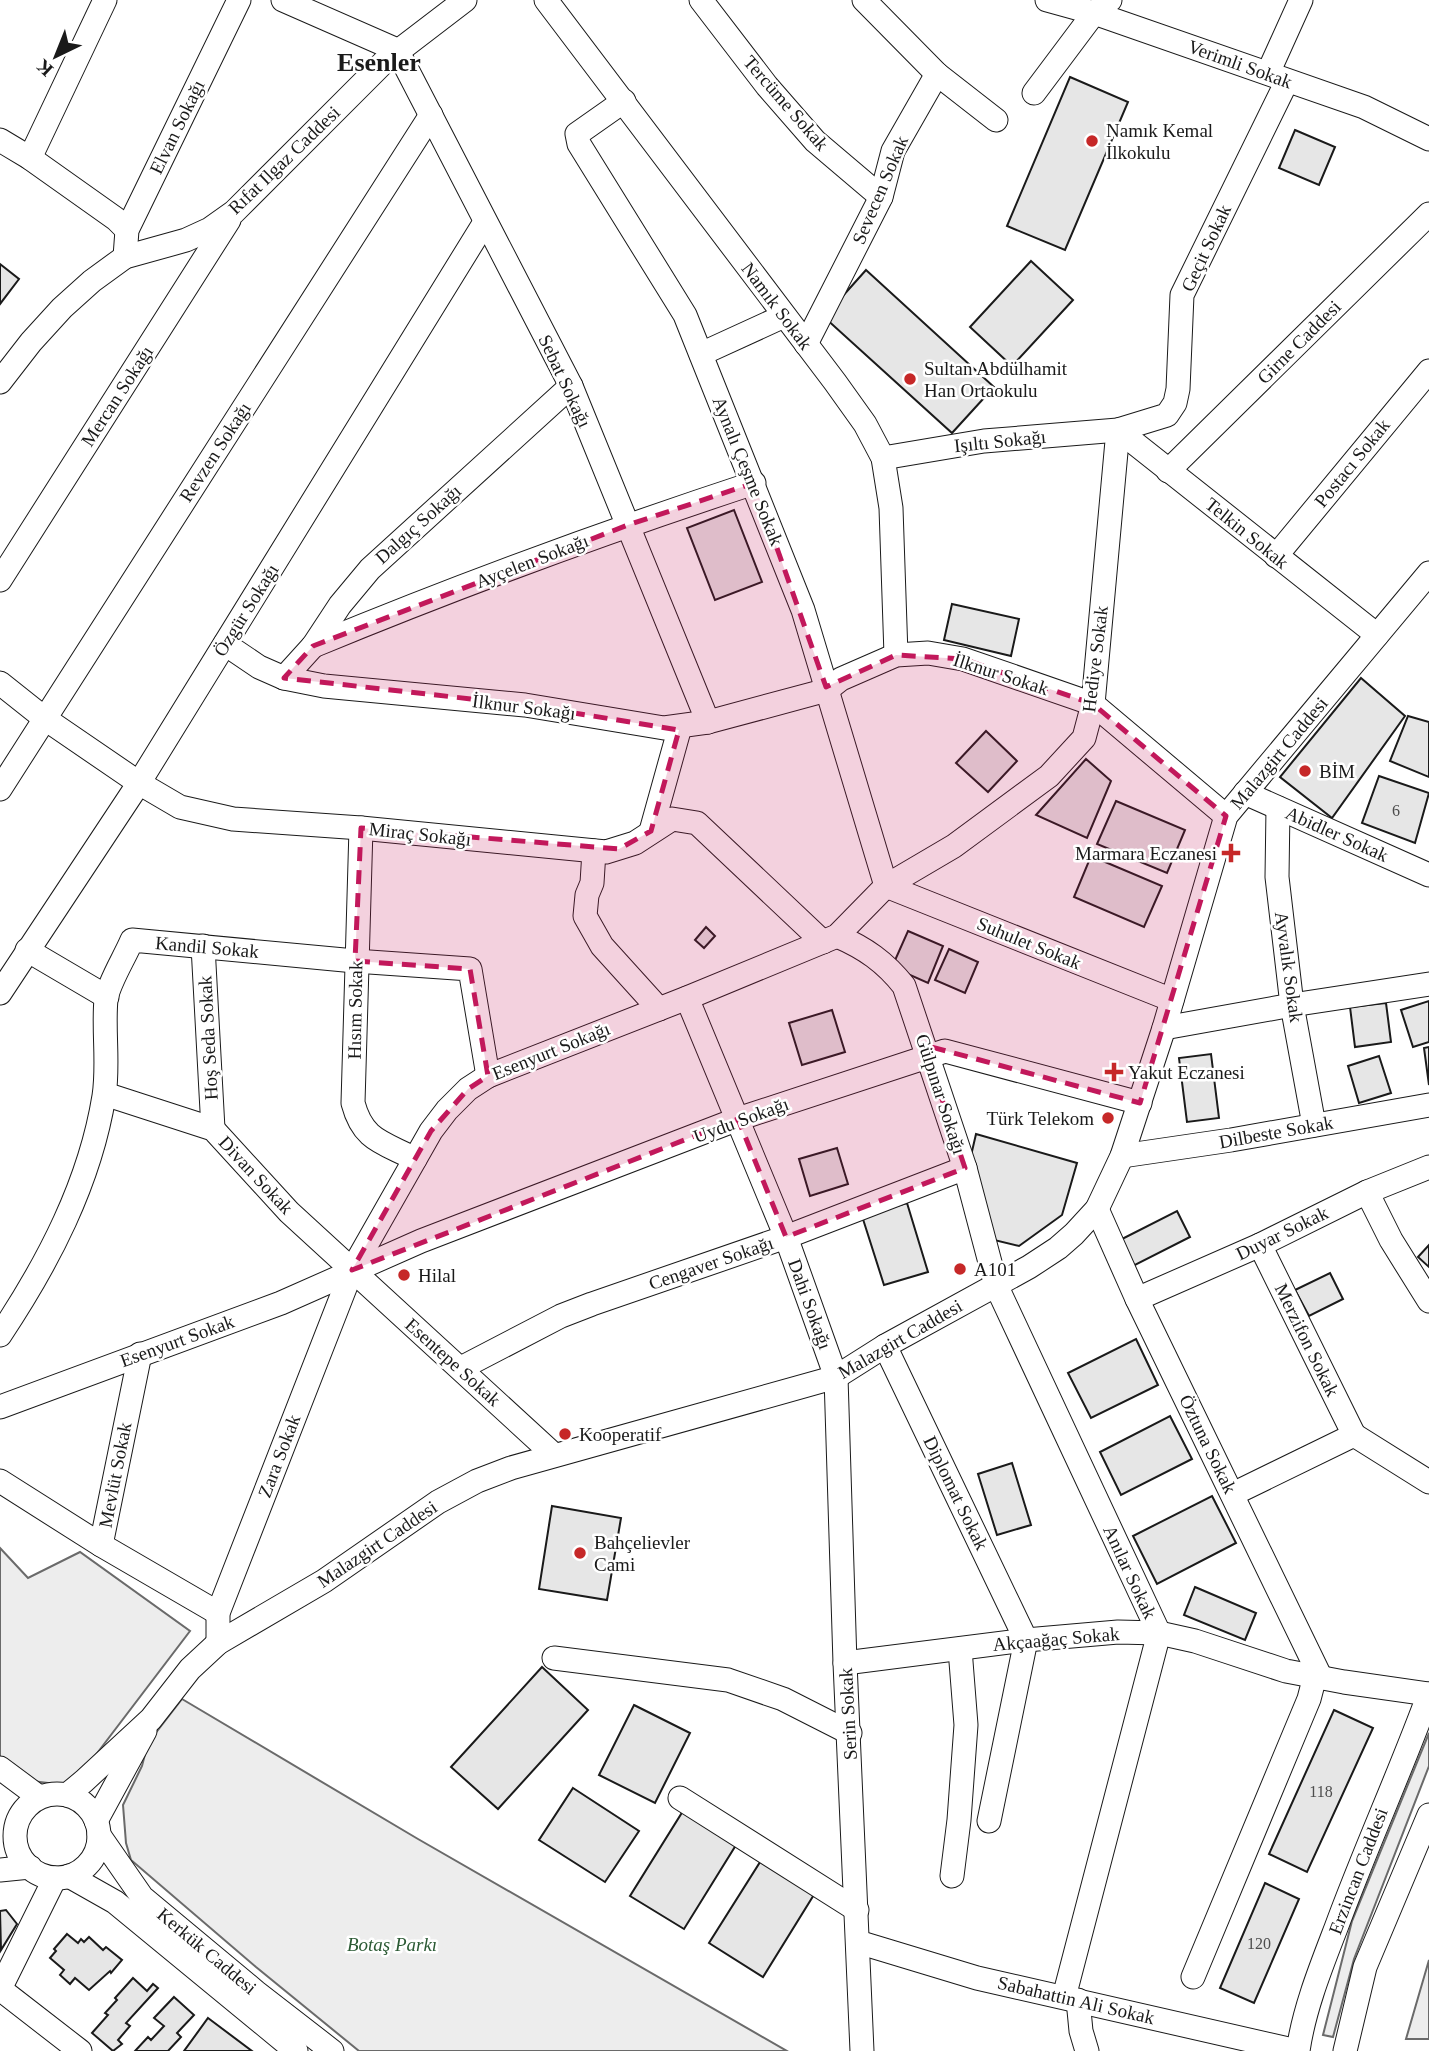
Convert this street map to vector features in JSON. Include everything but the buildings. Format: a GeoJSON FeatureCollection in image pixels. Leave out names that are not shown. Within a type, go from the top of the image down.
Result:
{"type":"FeatureCollection","features":[{"type":"Feature","properties":{"kind":"street"},"geometry":{"type":"LineString","coordinates":[[30,158],[105,0]]}},
{"type":"Feature","properties":{"kind":"street","name":"Elvan Sokağı"},"geometry":{"type":"LineString","coordinates":[[125,257],[127,230],[239,0]]}},
{"type":"Feature","properties":{"kind":"street"},"geometry":{"type":"LineString","coordinates":[[283,0],[397,50]]}},
{"type":"Feature","properties":{"kind":"street","name":"Rıfat Ilgaz Caddesi"},"geometry":{"type":"LineString","coordinates":[[0,382],[31,342],[62,308],[92,281],[125,257],[186,240],[210,229],[234,212],[397,50],[465,0]]}},
{"type":"Feature","properties":{"kind":"street","name":"Namık Sokak"},"geometry":{"type":"LineString","coordinates":[[546,0],[865,424],[883,458],[891,508],[896,655]]}},
{"type":"Feature","properties":{"kind":"street","name":"Tercüme Sokak"},"geometry":{"type":"LineString","coordinates":[[701,0],[766,86],[815,141],[881,197]]}},
{"type":"Feature","properties":{"kind":"street","name":"Verimli Sokak"},"geometry":{"type":"LineString","coordinates":[[1047,0],[1102,7],[1277,77],[1364,107],[1429,139]]}},
{"type":"Feature","properties":{"kind":"street","name":"Geçit Sokak"},"geometry":{"type":"LineString","coordinates":[[1118,430],[1167,415],[1175,403],[1182,295],[1277,77],[1301,0]]}},
{"type":"Feature","properties":{"kind":"street"},"geometry":{"type":"LineString","coordinates":[[868,1],[937,74],[996,120]]}},
{"type":"Feature","properties":{"kind":"street"},"geometry":{"type":"LineString","coordinates":[[1034,93],[1102,7]]}},
{"type":"Feature","properties":{"kind":"street","name":"Sebat Sokağı"},"geometry":{"type":"LineString","coordinates":[[397,50],[571,386],[708,722]]}},
{"type":"Feature","properties":{"kind":"street","name":"Sevecen Sokak"},"geometry":{"type":"LineString","coordinates":[[806,344],[881,197],[893,152],[937,74]]}},
{"type":"Feature","properties":{"kind":"street","name":"Aynalı Çeşme Sokak"},"geometry":{"type":"LineString","coordinates":[[624,101],[577,134],[579,144],[685,315],[803,610],[886,886]]}},
{"type":"Feature","properties":{"kind":"street","name":"Revzen Sokağı"},"geometry":{"type":"LineString","coordinates":[[0,789],[431,115]]}},
{"type":"Feature","properties":{"kind":"street"},"geometry":{"type":"LineString","coordinates":[[0,140],[30,158],[116,219],[127,230]]}},
{"type":"Feature","properties":{"kind":"street","name":"Mercan Sokağı"},"geometry":{"type":"LineString","coordinates":[[0,580],[234,212]]}},
{"type":"Feature","properties":{"kind":"street","name":"Girne Caddesi"},"geometry":{"type":"LineString","coordinates":[[1168,471],[1429,214]]}},
{"type":"Feature","properties":{"kind":"street","name":"Özgür Sokağı"},"geometry":{"type":"LineString","coordinates":[[0,993],[139,783],[485,222]]}},
{"type":"Feature","properties":{"kind":"street"},"geometry":{"type":"LineString","coordinates":[[701,354],[784,316]]}},
{"type":"Feature","properties":{"kind":"street","name":"Postacı Sokak"},"geometry":{"type":"LineString","coordinates":[[1276,556],[1429,370]]}},
{"type":"Feature","properties":{"kind":"street","name":"Dalgıç Sokağı"},"geometry":{"type":"LineString","coordinates":[[284,678],[313,646],[340,605],[370,569],[571,386]]}},
{"type":"Feature","properties":{"kind":"street","name":"Işıltı Sokağı"},"geometry":{"type":"LineString","coordinates":[[883,458],[984,441],[1118,430]]}},
{"type":"Feature","properties":{"kind":"street","name":"Telkin Sokak"},"geometry":{"type":"LineString","coordinates":[[1118,430],[1377,635]]}},
{"type":"Feature","properties":{"kind":"street","name":"Hediye Sokak"},"geometry":{"type":"LineString","coordinates":[[830,939],[886,886],[954,846],[1018,801],[1049,776],[1084,738],[1093,704],[1118,430]]}},
{"type":"Feature","properties":{"kind":"street","name":"Ayçelen Sokağı"},"geometry":{"type":"LineString","coordinates":[[313,646],[628,525],[754,483]]}},
{"type":"Feature","properties":{"kind":"street","name":"Malazgirt Caddesi"},"geometry":{"type":"LineString","coordinates":[[66,1795],[85,1781],[151,1719],[190,1669],[218,1643],[315,1587],[438,1502],[477,1481],[554,1455],[836,1377],[885,1346],[1058,1248],[1097,1209],[1122,1156],[1164,1028],[1226,816],[1429,573]]}},
{"type":"Feature","properties":{"kind":"street","name":"İlknur Sokağı"},"geometry":{"type":"LineString","coordinates":[[225,644],[259,667],[284,678],[324,686],[525,705],[664,728],[708,722],[827,690]]}},
{"type":"Feature","properties":{"kind":"street","name":"İlknur Sokak"},"geometry":{"type":"LineString","coordinates":[[827,690],[850,675],[896,655],[928,653],[963,659],[1093,704],[1226,816]]}},
{"type":"Feature","properties":{"kind":"street","name":"Miraç Sokağı"},"geometry":{"type":"LineString","coordinates":[[0,683],[44,718],[139,783],[180,807],[205,814],[233,819],[360,828],[606,852],[635,843],[673,819],[697,823],[830,939]]}},
{"type":"Feature","properties":{"kind":"street"},"geometry":{"type":"LineString","coordinates":[[651,831],[680,727]]}},
{"type":"Feature","properties":{"kind":"street","name":"Abidler Sokak"},"geometry":{"type":"LineString","coordinates":[[1245,793],[1428,870]]}},
{"type":"Feature","properties":{"kind":"street","name":"Ayvalık Sokak"},"geometry":{"type":"LineString","coordinates":[[1278,808],[1277,877],[1292,1005],[1314,1125]]}},
{"type":"Feature","properties":{"kind":"street","name":"Hısım Sokak"},"geometry":{"type":"LineString","coordinates":[[360,828],[353,1103],[358,1122],[368,1134],[415,1159]]}},
{"type":"Feature","properties":{"kind":"street"},"geometry":{"type":"LineString","coordinates":[[594,851],[592,883],[587,895],[585,916],[602,946],[659,1009]]}},
{"type":"Feature","properties":{"kind":"street","name":"Suhulet Sokak"},"geometry":{"type":"LineString","coordinates":[[886,886],[1172,1000]]}},
{"type":"Feature","properties":{"kind":"street","name":"Esenyurt Sokağı"},"geometry":{"type":"LineString","coordinates":[[352,1270],[431,1131],[468,1089],[488,1076],[830,939]]}},
{"type":"Feature","properties":{"kind":"street","name":"Gülpınar Sokağı"},"geometry":{"type":"LineString","coordinates":[[830,939],[876,957],[892,970],[904,986],[965,1168],[996,1285]]}},
{"type":"Feature","properties":{"kind":"street","name":"Kandil Sokak"},"geometry":{"type":"LineString","coordinates":[[0,1335],[44,1264],[65,1220],[92,1148],[105,1094],[107,997],[132,940],[470,969],[488,1076]]}},
{"type":"Feature","properties":{"kind":"street","name":"Hoş Seda Sokak"},"geometry":{"type":"LineString","coordinates":[[203,946],[213,1129]]}},
{"type":"Feature","properties":{"kind":"street"},"geometry":{"type":"LineString","coordinates":[[27,950],[107,997]]}},
{"type":"Feature","properties":{"kind":"street"},"geometry":{"type":"LineString","coordinates":[[1164,1028],[1429,984]]}},
{"type":"Feature","properties":{"kind":"street","name":"Dahi Sokağı"},"geometry":{"type":"LineString","coordinates":[[687,998],[786,1237],[836,1377]]}},
{"type":"Feature","properties":{"kind":"street","name":"Uydu Sokağı"},"geometry":{"type":"LineString","coordinates":[[352,1270],[738,1119],[945,1051],[1140,1103]]}},
{"type":"Feature","properties":{"kind":"street","name":"Divan Sokak"},"geometry":{"type":"LineString","coordinates":[[105,1094],[213,1129],[289,1212],[352,1270]]}},
{"type":"Feature","properties":{"kind":"street","name":"Dilbeste Sokak"},"geometry":{"type":"LineString","coordinates":[[1122,1156],[1429,1105]]}},
{"type":"Feature","properties":{"kind":"street","name":"Duyar Sokak"},"geometry":{"type":"LineString","coordinates":[[1137,1300],[1367,1192],[1429,1167]]}},
{"type":"Feature","properties":{"kind":"street","name":"Cengaver Sokağı"},"geometry":{"type":"LineString","coordinates":[[461,1368],[571,1312],[786,1237],[965,1168]]}},
{"type":"Feature","properties":{"kind":"street"},"geometry":{"type":"LineString","coordinates":[[1367,1192],[1391,1240],[1429,1301]]}},
{"type":"Feature","properties":{"kind":"street","name":"Öztuna Sokak"},"geometry":{"type":"LineString","coordinates":[[1097,1209],[1137,1300],[1233,1493],[1318,1677]]}},
{"type":"Feature","properties":{"kind":"street","name":"Merzifon Sokak"},"geometry":{"type":"LineString","coordinates":[[1260,1244],[1354,1436]]}},
{"type":"Feature","properties":{"kind":"street","name":"Esenyurt Sokak"},"geometry":{"type":"LineString","coordinates":[[6,1398],[140,1354],[281,1303],[352,1270]]}},
{"type":"Feature","properties":{"kind":"street","name":"Esentepe Sokak"},"geometry":{"type":"LineString","coordinates":[[352,1270],[554,1455]]}},
{"type":"Feature","properties":{"kind":"street","name":"Zara Sokak"},"geometry":{"type":"LineString","coordinates":[[218,1643],[218,1613],[352,1270]]}},
{"type":"Feature","properties":{"kind":"street","name":"Anılar Sokak"},"geometry":{"type":"LineString","coordinates":[[996,1285],[1159,1633],[1071,1998]]}},
{"type":"Feature","properties":{"kind":"street","name":"Diplomat Sokak"},"geometry":{"type":"LineString","coordinates":[[885,1346],[1026,1640]]}},
{"type":"Feature","properties":{"kind":"street","name":"Mevlüt Sokak"},"geometry":{"type":"LineString","coordinates":[[140,1354],[101,1545],[218,1613]]}},
{"type":"Feature","properties":{"kind":"street","name":"Serin Sokak"},"geometry":{"type":"LineString","coordinates":[[836,1377],[862,2051]]}},
{"type":"Feature","properties":{"kind":"street"},"geometry":{"type":"LineString","coordinates":[[1233,1493],[1354,1436],[1429,1482]]}},
{"type":"Feature","properties":{"kind":"street"},"geometry":{"type":"LineString","coordinates":[[0,1480],[101,1545]]}},
{"type":"Feature","properties":{"kind":"street","name":"Akçaağaç Sokak"},"geometry":{"type":"LineString","coordinates":[[845,1663],[1026,1640],[1118,1632],[1159,1633],[1195,1641],[1286,1671],[1429,1694]]}},
{"type":"Feature","properties":{"kind":"street"},"geometry":{"type":"LineString","coordinates":[[989,1821],[1026,1640]]}},
{"type":"Feature","properties":{"kind":"street"},"geometry":{"type":"LineString","coordinates":[[952,1876],[966,1725],[960,1648]]}},
{"type":"Feature","properties":{"kind":"street"},"geometry":{"type":"LineString","coordinates":[[554,1658],[728,1680],[783,1699],[850,1733]]}},
{"type":"Feature","properties":{"kind":"street"},"geometry":{"type":"LineString","coordinates":[[1193,1977],[1318,1677]]}},
{"type":"Feature","properties":{"kind":"street","name":"Erzincan Caddesi"},"geometry":{"type":"LineString","coordinates":[[1297,2051],[1326,1954],[1429,1694]]}},
{"type":"Feature","properties":{"kind":"street"},"geometry":{"type":"LineString","coordinates":[[98,1828],[151,1719]]}},
{"type":"Feature","properties":{"kind":"street"},"geometry":{"type":"LineString","coordinates":[[0,1768],[39,1797]]}},
{"type":"Feature","properties":{"kind":"street"},"geometry":{"type":"LineString","coordinates":[[0,1807],[10,1833],[21,1858],[42,1875],[62,1877],[88,1865],[98,1846],[98,1828],[90,1809],[79,1800],[66,1795],[39,1797],[22,1812],[10,1833]]}},
{"type":"Feature","properties":{"kind":"street"},"geometry":{"type":"LineString","coordinates":[[680,1798],[857,1910]]}},
{"type":"Feature","properties":{"kind":"street"},"geometry":{"type":"LineString","coordinates":[[1345,2051],[1365,1967],[1429,1815]]}},
{"type":"Feature","properties":{"kind":"street","name":"Kerkük Caddesi"},"geometry":{"type":"LineString","coordinates":[[98,1828],[142,1897],[246,1984],[332,2051]]}},
{"type":"Feature","properties":{"kind":"street"},"geometry":{"type":"LineString","coordinates":[[0,1870],[30,1867]]}},
{"type":"Feature","properties":{"kind":"street"},"geometry":{"type":"LineString","coordinates":[[62,1877],[0,1989],[80,2051]]}},
{"type":"Feature","properties":{"kind":"street","name":"Kerkük Caddesi"},"geometry":{"type":"LineString","coordinates":[[62,1877],[115,1902],[296,2051]]}},
{"type":"Feature","properties":{"kind":"street","name":"Sabahattin Ali Sokak"},"geometry":{"type":"LineString","coordinates":[[858,1942],[977,1978],[1297,2051]]}},
{"type":"Feature","properties":{"kind":"street"},"geometry":{"type":"LineString","coordinates":[[1071,1998],[1087,2051]]}},
{"type":"Feature","properties":{"kind":"highlighted area"},"geometry":{"type":"Polygon","coordinates":[[[754,483],[826,687],[896,655],[963,659],[1093,704],[1226,816],[1140,1103],[924,1045],[965,1168],[786,1237],[738,1119],[352,1270],[431,1131],[468,1089],[488,1076],[470,969],[355,961],[361,828],[619,849],[651,831],[679,730],[525,705],[284,678],[313,646],[628,525],[754,483]]]}},
{"type":"Feature","properties":{"kind":"shaded area"},"geometry":{"type":"Polygon","coordinates":[[[0,1548],[28,1578],[80,1552],[190,1631],[82,1773],[64,1785],[24,1780],[0,1761],[0,1548]]]}},
{"type":"Feature","properties":{"kind":"shaded area","name":"Botaş Parkı"},"geometry":{"type":"Polygon","coordinates":[[[182,1699],[418,1839],[787,2051],[359,2051],[131,1860],[126,1843],[123,1805],[142,1766],[148,1743],[182,1699]]]}},
{"type":"Feature","properties":{"kind":"shaded area"},"geometry":{"type":"Polygon","coordinates":[[[1429,1733],[1429,1766],[1354,1959],[1333,2037],[1323,2035],[1352,1921],[1429,1733]]]}},
{"type":"Feature","properties":{"kind":"shaded area"},"geometry":{"type":"Polygon","coordinates":[[[1429,1960],[1429,2039],[1406,2039],[1429,1960]]]}},
{"type":"Feature","properties":{"kind":"place","name":"Namık Kemal İlkokulu"},"geometry":{"type":"Point","coordinates":[1092,141]}},
{"type":"Feature","properties":{"kind":"place","name":"Sultan Abdülhamit Han Ortaokulu"},"geometry":{"type":"Point","coordinates":[910,379]}},
{"type":"Feature","properties":{"kind":"place","name":"BİM"},"geometry":{"type":"Point","coordinates":[1305,771]}},
{"type":"Feature","properties":{"kind":"place","name":"Marmara Eczanesi"},"geometry":{"type":"Point","coordinates":[1231,853]}},
{"type":"Feature","properties":{"kind":"place","name":"Yakut Eczanesi"},"geometry":{"type":"Point","coordinates":[1114,1072]}},
{"type":"Feature","properties":{"kind":"place","name":"Türk Telekom"},"geometry":{"type":"Point","coordinates":[1108,1118]}},
{"type":"Feature","properties":{"kind":"place","name":"A101"},"geometry":{"type":"Point","coordinates":[960,1269]}},
{"type":"Feature","properties":{"kind":"place","name":"Hilal"},"geometry":{"type":"Point","coordinates":[404,1275]}},
{"type":"Feature","properties":{"kind":"place","name":"Kooperatif"},"geometry":{"type":"Point","coordinates":[565,1434]}},
{"type":"Feature","properties":{"kind":"place","name":"Bahçelievler Cami"},"geometry":{"type":"Point","coordinates":[580,1553]}},
{"type":"Feature","properties":{"kind":"district","name":"Esenler"},"geometry":{"type":"Point","coordinates":[379,62]}}]}
